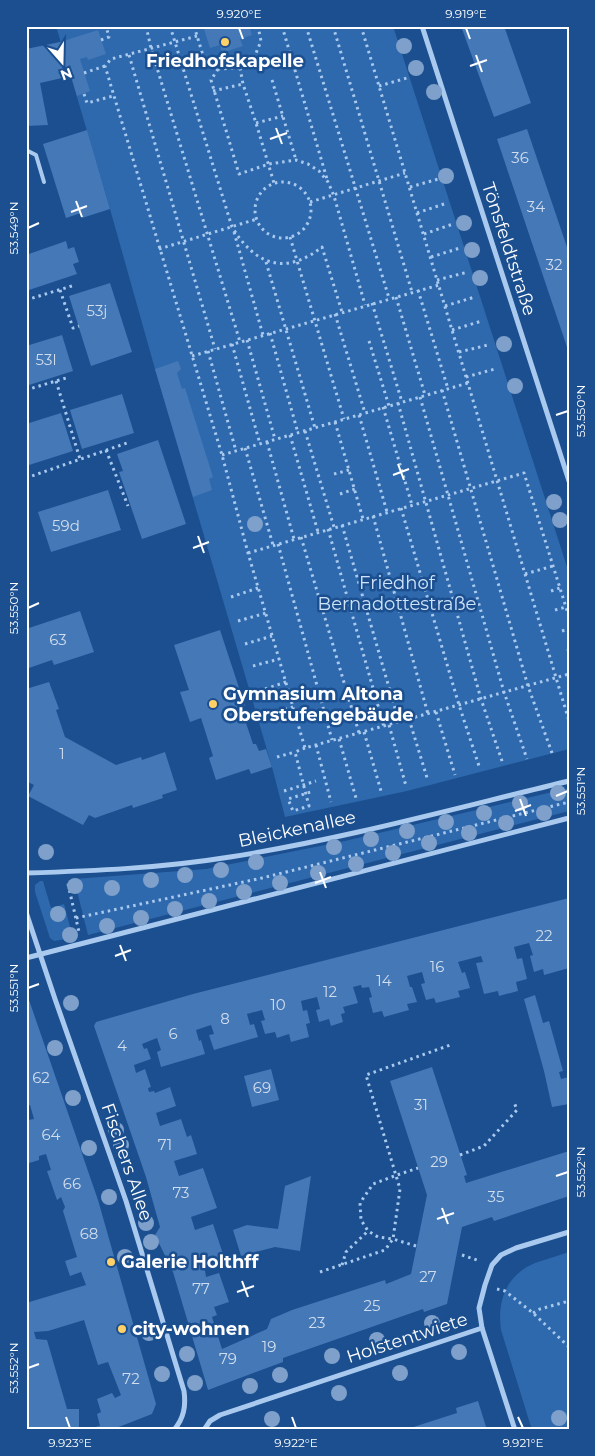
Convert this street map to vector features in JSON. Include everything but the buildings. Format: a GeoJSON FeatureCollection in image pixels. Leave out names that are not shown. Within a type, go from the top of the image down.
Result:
{"type":"FeatureCollection","features":[{"type":"Feature","properties":{"kind":"street","name":"Tönsfeldtstraße"},"geometry":{"type":"LineString","coordinates":[[422,26],[569,480]]}},
{"type":"Feature","properties":{"kind":"street","name":"Bleickenallee"},"geometry":{"type":"LineString","coordinates":[[26,873],[149,867],[228,858],[282,848],[569,781]]}},
{"type":"Feature","properties":{"kind":"street"},"geometry":{"type":"LineString","coordinates":[[26,958],[569,818]]}},
{"type":"Feature","properties":{"kind":"street","name":"Fischers Allee"},"geometry":{"type":"LineString","coordinates":[[26,912],[126,1201],[181,1381],[185,1401],[182,1418],[174,1430]]}},
{"type":"Feature","properties":{"kind":"street"},"geometry":{"type":"LineString","coordinates":[[492,1265],[501,1255],[516,1248],[569,1232]]}},
{"type":"Feature","properties":{"kind":"street","name":"Holstentwiete"},"geometry":{"type":"LineString","coordinates":[[204,1430],[210,1421],[220,1415],[482,1328],[479,1308],[492,1265]]}},
{"type":"Feature","properties":{"kind":"street"},"geometry":{"type":"LineString","coordinates":[[482,1328],[515,1430]]}},
{"type":"Feature","properties":{"kind":"lane"},"geometry":{"type":"LineString","coordinates":[[26,150],[36,155],[44,182]]}},
{"type":"Feature","properties":{"kind":"path"},"geometry":{"type":"LineString","coordinates":[[101,40],[109,37],[106,26]]}},
{"type":"Feature","properties":{"kind":"path"},"geometry":{"type":"LineString","coordinates":[[146,26],[240,342]]}},
{"type":"Feature","properties":{"kind":"path"},"geometry":{"type":"LineString","coordinates":[[170,26],[263,335]]}},
{"type":"Feature","properties":{"kind":"path"},"geometry":{"type":"LineString","coordinates":[[194,26],[205,62],[218,69],[240,68],[254,58],[261,41],[258,26]]}},
{"type":"Feature","properties":{"kind":"path"},"geometry":{"type":"LineString","coordinates":[[282,26],[328,182],[334,196],[365,306]]}},
{"type":"Feature","properties":{"kind":"path"},"geometry":{"type":"LineString","coordinates":[[306,26],[389,298]]}},
{"type":"Feature","properties":{"kind":"path"},"geometry":{"type":"LineString","coordinates":[[333,26],[412,292]]}},
{"type":"Feature","properties":{"kind":"path"},"geometry":{"type":"LineString","coordinates":[[361,26],[569,721]]}},
{"type":"Feature","properties":{"kind":"path"},"geometry":{"type":"LineString","coordinates":[[84,73],[105,66],[111,59],[197,36]]}},
{"type":"Feature","properties":{"kind":"path"},"geometry":{"type":"LineString","coordinates":[[129,55],[215,349]]}},
{"type":"Feature","properties":{"kind":"path"},"geometry":{"type":"LineString","coordinates":[[105,66],[222,455],[258,588],[305,748]]}},
{"type":"Feature","properties":{"kind":"path"},"geometry":{"type":"LineString","coordinates":[[240,68],[243,84],[274,183]]}},
{"type":"Feature","properties":{"kind":"path"},"geometry":{"type":"LineString","coordinates":[[218,69],[211,80],[239,174],[269,164],[296,160],[319,170],[328,182]]}},
{"type":"Feature","properties":{"kind":"path"},"geometry":{"type":"LineString","coordinates":[[379,86],[407,78]]}},
{"type":"Feature","properties":{"kind":"path"},"geometry":{"type":"LineString","coordinates":[[272,80],[296,160]]}},
{"type":"Feature","properties":{"kind":"path"},"geometry":{"type":"LineString","coordinates":[[214,91],[243,84]]}},
{"type":"Feature","properties":{"kind":"path"},"geometry":{"type":"LineString","coordinates":[[84,94],[88,103],[114,96]]}},
{"type":"Feature","properties":{"kind":"path"},"geometry":{"type":"LineString","coordinates":[[256,123],[283,116]]}},
{"type":"Feature","properties":{"kind":"path"},"geometry":{"type":"LineString","coordinates":[[310,202],[406,173]]}},
{"type":"Feature","properties":{"kind":"path"},"geometry":{"type":"LineString","coordinates":[[410,186],[442,178]]}},
{"type":"Feature","properties":{"kind":"path"},"geometry":{"type":"LineString","coordinates":[[274,183],[292,183],[306,194],[310,202],[312,211],[310,220],[298,234],[290,237],[281,238],[273,236],[260,226],[257,219],[255,210],[260,194],[274,183]]}},
{"type":"Feature","properties":{"kind":"path"},"geometry":{"type":"LineString","coordinates":[[418,213],[447,203]]}},
{"type":"Feature","properties":{"kind":"path"},"geometry":{"type":"LineString","coordinates":[[159,249],[257,219]]}},
{"type":"Feature","properties":{"kind":"path"},"geometry":{"type":"LineString","coordinates":[[424,234],[453,224]]}},
{"type":"Feature","properties":{"kind":"path"},"geometry":{"type":"LineString","coordinates":[[232,227],[251,252],[266,262],[282,263],[297,261],[310,256],[322,247],[342,312]]}},
{"type":"Feature","properties":{"kind":"path"},"geometry":{"type":"LineString","coordinates":[[290,237],[344,419]]}},
{"type":"Feature","properties":{"kind":"path"},"geometry":{"type":"LineString","coordinates":[[430,257],[460,248]]}},
{"type":"Feature","properties":{"kind":"path"},"geometry":{"type":"LineString","coordinates":[[266,262],[315,428]]}},
{"type":"Feature","properties":{"kind":"path"},"geometry":{"type":"LineString","coordinates":[[437,280],[468,272]]}},
{"type":"Feature","properties":{"kind":"path"},"geometry":{"type":"LineString","coordinates":[[26,300],[75,285]]}},
{"type":"Feature","properties":{"kind":"path"},"geometry":{"type":"LineString","coordinates":[[192,356],[439,285]]}},
{"type":"Feature","properties":{"kind":"path"},"geometry":{"type":"LineString","coordinates":[[60,290],[73,328],[79,326]]}},
{"type":"Feature","properties":{"kind":"path"},"geometry":{"type":"LineString","coordinates":[[418,290],[448,389]]}},
{"type":"Feature","properties":{"kind":"path"},"geometry":{"type":"LineString","coordinates":[[396,297],[425,395]]}},
{"type":"Feature","properties":{"kind":"path"},"geometry":{"type":"LineString","coordinates":[[445,306],[475,297]]}},
{"type":"Feature","properties":{"kind":"path"},"geometry":{"type":"LineString","coordinates":[[372,303],[481,699],[504,764]]}},
{"type":"Feature","properties":{"kind":"path"},"geometry":{"type":"LineString","coordinates":[[335,314],[365,413]]}},
{"type":"Feature","properties":{"kind":"path"},"geometry":{"type":"LineString","coordinates":[[452,330],[482,321]]}},
{"type":"Feature","properties":{"kind":"path"},"geometry":{"type":"LineString","coordinates":[[270,333],[298,432]]}},
{"type":"Feature","properties":{"kind":"path"},"geometry":{"type":"LineString","coordinates":[[247,340],[275,439]]}},
{"type":"Feature","properties":{"kind":"path"},"geometry":{"type":"LineString","coordinates":[[368,341],[389,406]]}},
{"type":"Feature","properties":{"kind":"path"},"geometry":{"type":"LineString","coordinates":[[232,344],[260,444]]}},
{"type":"Feature","properties":{"kind":"path"},"geometry":{"type":"LineString","coordinates":[[459,352],[488,345]]}},
{"type":"Feature","properties":{"kind":"path"},"geometry":{"type":"LineString","coordinates":[[208,351],[236,451]]}},
{"type":"Feature","properties":{"kind":"path"},"geometry":{"type":"LineString","coordinates":[[466,377],[495,369]]}},
{"type":"Feature","properties":{"kind":"path"},"geometry":{"type":"LineString","coordinates":[[26,390],[66,378]]}},
{"type":"Feature","properties":{"kind":"path"},"geometry":{"type":"LineString","coordinates":[[56,381],[80,459]]}},
{"type":"Feature","properties":{"kind":"path"},"geometry":{"type":"LineString","coordinates":[[222,455],[468,383]]}},
{"type":"Feature","properties":{"kind":"path"},"geometry":{"type":"LineString","coordinates":[[442,390],[528,686],[552,753]]}},
{"type":"Feature","properties":{"kind":"path"},"geometry":{"type":"LineString","coordinates":[[420,397],[504,692],[527,759]]}},
{"type":"Feature","properties":{"kind":"path"},"geometry":{"type":"LineString","coordinates":[[383,408],[412,505]]}},
{"type":"Feature","properties":{"kind":"path"},"geometry":{"type":"LineString","coordinates":[[360,415],[387,512]]}},
{"type":"Feature","properties":{"kind":"path"},"geometry":{"type":"LineString","coordinates":[[335,422],[363,519]]}},
{"type":"Feature","properties":{"kind":"path"},"geometry":{"type":"LineString","coordinates":[[305,431],[334,527]]}},
{"type":"Feature","properties":{"kind":"path"},"geometry":{"type":"LineString","coordinates":[[290,435],[318,532]]}},
{"type":"Feature","properties":{"kind":"path"},"geometry":{"type":"LineString","coordinates":[[267,442],[294,539]]}},
{"type":"Feature","properties":{"kind":"path"},"geometry":{"type":"LineString","coordinates":[[26,478],[128,443]]}},
{"type":"Feature","properties":{"kind":"path"},"geometry":{"type":"LineString","coordinates":[[245,448],[273,545]]}},
{"type":"Feature","properties":{"kind":"path"},"geometry":{"type":"LineString","coordinates":[[106,450],[128,506]]}},
{"type":"Feature","properties":{"kind":"path"},"geometry":{"type":"LineString","coordinates":[[334,474],[349,470]]}},
{"type":"Feature","properties":{"kind":"path"},"geometry":{"type":"LineString","coordinates":[[248,552],[524,473],[569,617]]}},
{"type":"Feature","properties":{"kind":"path"},"geometry":{"type":"LineString","coordinates":[[340,494],[355,489]]}},
{"type":"Feature","properties":{"kind":"path"},"geometry":{"type":"LineString","coordinates":[[401,508],[459,706],[480,769]]}},
{"type":"Feature","properties":{"kind":"path"},"geometry":{"type":"LineString","coordinates":[[373,516],[428,714]]}},
{"type":"Feature","properties":{"kind":"path"},"geometry":{"type":"LineString","coordinates":[[342,525],[399,722]]}},
{"type":"Feature","properties":{"kind":"path"},"geometry":{"type":"LineString","coordinates":[[328,529],[384,726]]}},
{"type":"Feature","properties":{"kind":"path"},"geometry":{"type":"LineString","coordinates":[[301,537],[359,734]]}},
{"type":"Feature","properties":{"kind":"path"},"geometry":{"type":"LineString","coordinates":[[278,544],[332,740]]}},
{"type":"Feature","properties":{"kind":"path"},"geometry":{"type":"LineString","coordinates":[[524,574],[553,566]]}},
{"type":"Feature","properties":{"kind":"path"},"geometry":{"type":"LineString","coordinates":[[231,597],[258,588]]}},
{"type":"Feature","properties":{"kind":"path"},"geometry":{"type":"LineString","coordinates":[[551,591],[560,588]]}},
{"type":"Feature","properties":{"kind":"path"},"geometry":{"type":"LineString","coordinates":[[555,610],[566,607]]}},
{"type":"Feature","properties":{"kind":"path"},"geometry":{"type":"LineString","coordinates":[[238,621],[266,613]]}},
{"type":"Feature","properties":{"kind":"path"},"geometry":{"type":"LineString","coordinates":[[562,631],[569,629]]}},
{"type":"Feature","properties":{"kind":"path"},"geometry":{"type":"LineString","coordinates":[[246,644],[272,636]]}},
{"type":"Feature","properties":{"kind":"path"},"geometry":{"type":"LineString","coordinates":[[252,666],[279,659]]}},
{"type":"Feature","properties":{"kind":"path"},"geometry":{"type":"LineString","coordinates":[[277,757],[569,674]]}},
{"type":"Feature","properties":{"kind":"path"},"geometry":{"type":"LineString","coordinates":[[259,691],[286,682]]}},
{"type":"Feature","properties":{"kind":"path"},"geometry":{"type":"LineString","coordinates":[[266,715],[294,707]]}},
{"type":"Feature","properties":{"kind":"path"},"geometry":{"type":"LineString","coordinates":[[436,712],[455,775]]}},
{"type":"Feature","properties":{"kind":"path"},"geometry":{"type":"LineString","coordinates":[[409,719],[428,781]]}},
{"type":"Feature","properties":{"kind":"path"},"geometry":{"type":"LineString","coordinates":[[389,725],[406,786]]}},
{"type":"Feature","properties":{"kind":"path"},"geometry":{"type":"LineString","coordinates":[[364,732],[381,791]]}},
{"type":"Feature","properties":{"kind":"path"},"geometry":{"type":"LineString","coordinates":[[339,739],[356,798]]}},
{"type":"Feature","properties":{"kind":"path"},"geometry":{"type":"LineString","coordinates":[[316,745],[331,802]]}},
{"type":"Feature","properties":{"kind":"path"},"geometry":{"type":"LineString","coordinates":[[295,752],[306,793],[309,806],[293,811],[288,800],[306,793],[314,791]]}},
{"type":"Feature","properties":{"kind":"path"},"geometry":{"type":"LineString","coordinates":[[284,791],[316,781]]}},
{"type":"Feature","properties":{"kind":"path"},"geometry":{"type":"LineString","coordinates":[[76,918],[262,878],[569,802]]}},
{"type":"Feature","properties":{"kind":"path"},"geometry":{"type":"LineString","coordinates":[[65,872],[82,944]]}},
{"type":"Feature","properties":{"kind":"path"},"geometry":{"type":"LineString","coordinates":[[320,1272],[386,1250],[393,1239],[400,1189],[366,1075],[453,1044]]}},
{"type":"Feature","properties":{"kind":"path"},"geometry":{"type":"LineString","coordinates":[[460,1155],[484,1146],[517,1110],[514,1102]]}},
{"type":"Feature","properties":{"kind":"path"},"geometry":{"type":"LineString","coordinates":[[416,1246],[393,1239],[378,1237],[368,1231],[361,1220],[360,1203],[374,1184],[418,1168]]}},
{"type":"Feature","properties":{"kind":"path"},"geometry":{"type":"LineString","coordinates":[[342,1265],[346,1252],[368,1231]]}},
{"type":"Feature","properties":{"kind":"path"},"geometry":{"type":"LineString","coordinates":[[462,1254],[492,1265]]}},
{"type":"Feature","properties":{"kind":"path"},"geometry":{"type":"LineString","coordinates":[[485,1285],[505,1291],[533,1313],[569,1347]]}},
{"type":"Feature","properties":{"kind":"path"},"geometry":{"type":"LineString","coordinates":[[533,1313],[540,1308],[569,1301]]}},
{"type":"Feature","properties":{"kind":"green space","name":"Friedhof Bernadottestraße"},"geometry":{"type":"Polygon","coordinates":[[[56,26],[393,26],[569,573],[569,749],[407,791],[285,817],[56,26]]]}},
{"type":"Feature","properties":{"kind":"green space"},"geometry":{"type":"Polygon","coordinates":[[[569,788],[569,811],[88,935],[74,879],[206,869],[345,841],[569,788]]]}},
{"type":"Feature","properties":{"kind":"green space"},"geometry":{"type":"Polygon","coordinates":[[[43,881],[51,908],[64,904],[73,938],[54,941],[50,938],[35,892],[35,885],[43,881]]]}},
{"type":"Feature","properties":{"kind":"green space"},"geometry":{"type":"Polygon","coordinates":[[[569,1252],[569,1430],[532,1430],[501,1330],[502,1299],[510,1282],[525,1268],[569,1252]]]}},
{"type":"Feature","properties":{"kind":"place","name":"Friedhofskapelle"},"geometry":{"type":"Point","coordinates":[225,42]}},
{"type":"Feature","properties":{"kind":"place","name":"Gymnasium Altona Oberstufengebäude"},"geometry":{"type":"Point","coordinates":[213,704]}},
{"type":"Feature","properties":{"kind":"place","name":"Galerie Holthff"},"geometry":{"type":"Point","coordinates":[111,1262]}},
{"type":"Feature","properties":{"kind":"place","name":"city-wohnen"},"geometry":{"type":"Point","coordinates":[122,1329]}}]}
